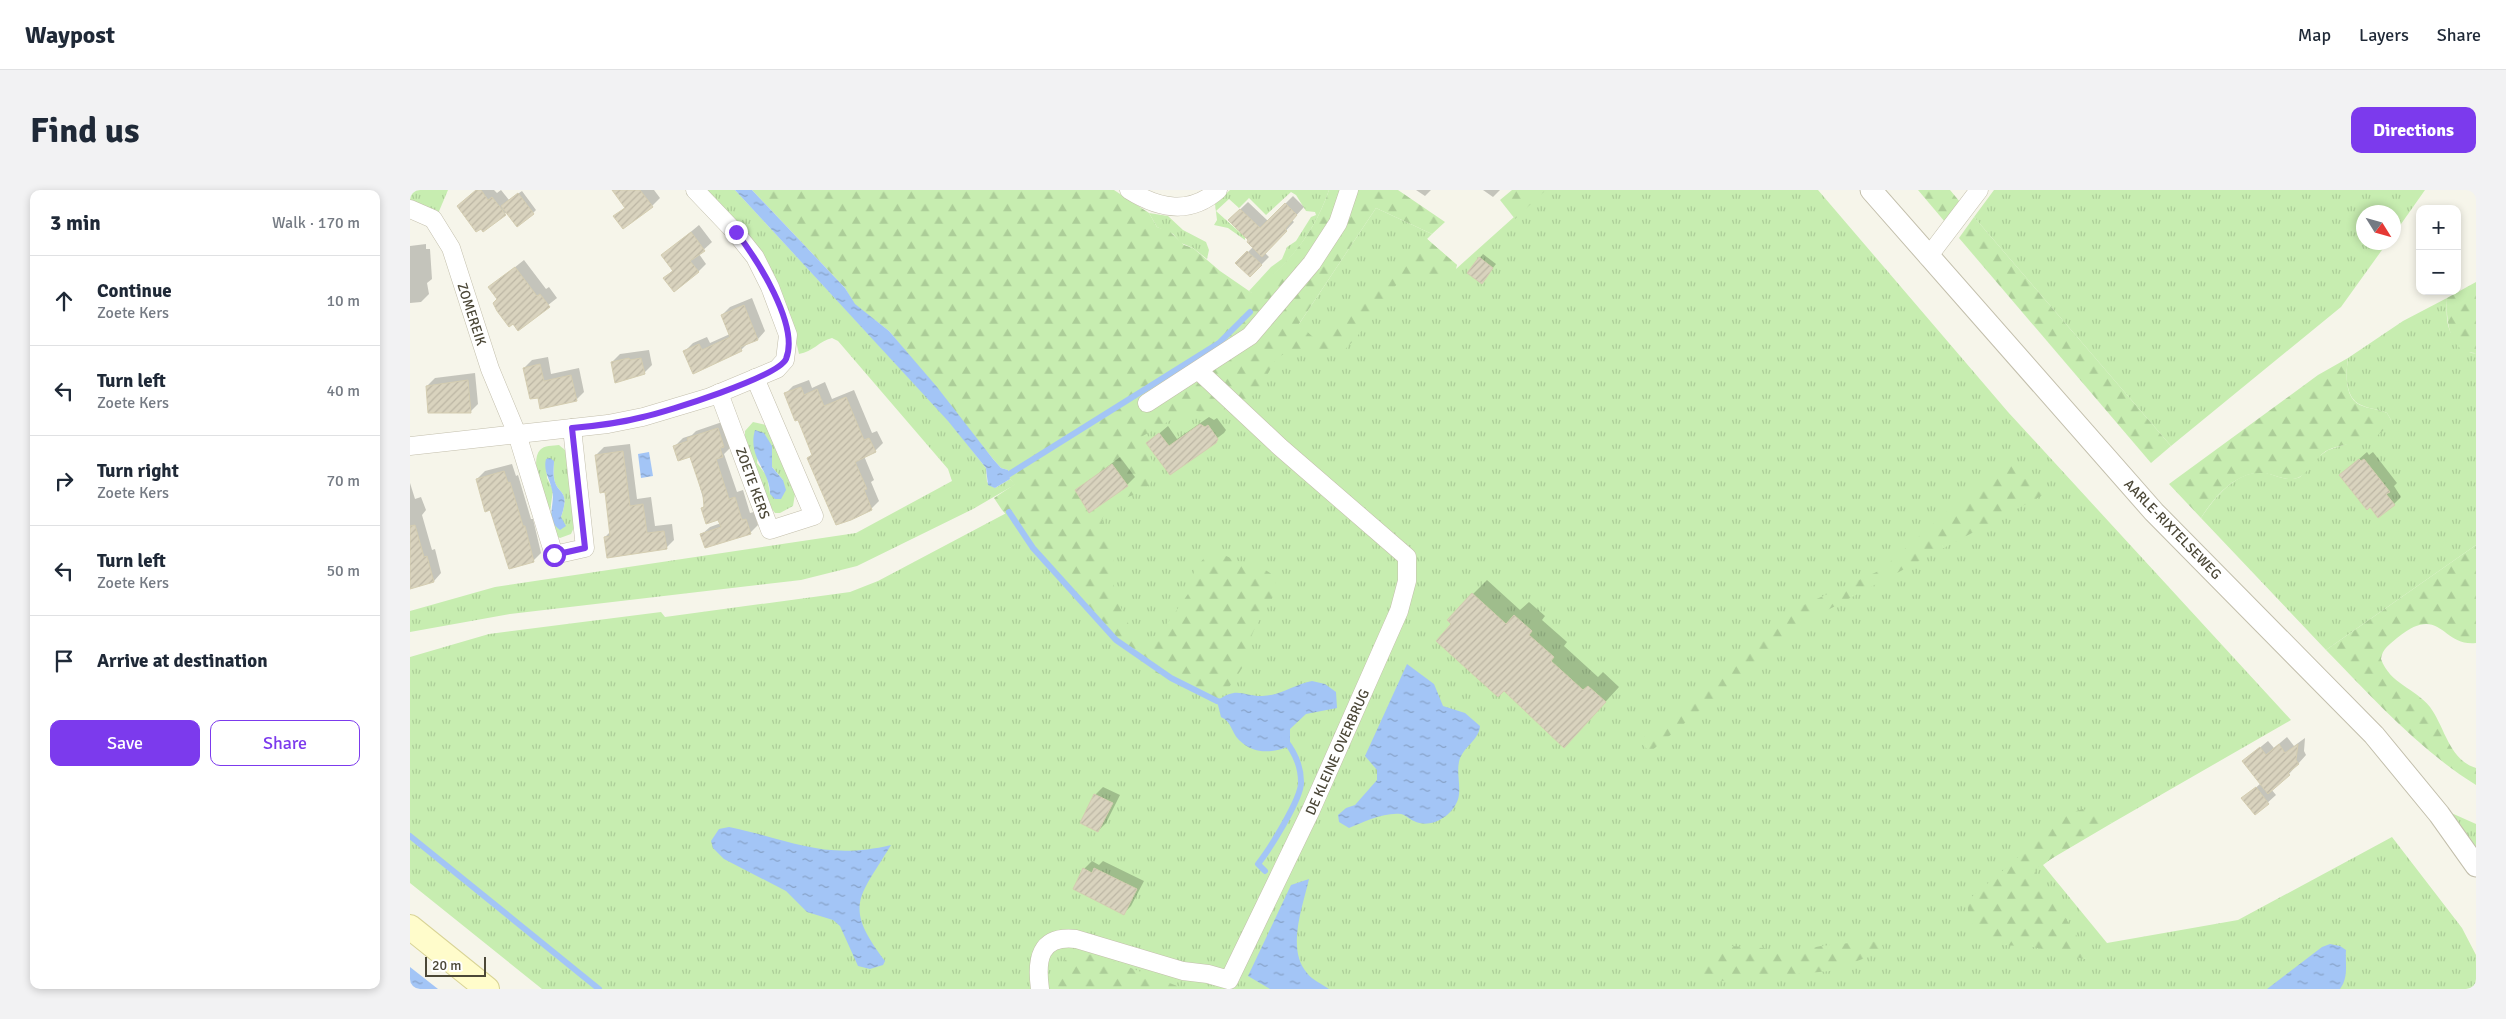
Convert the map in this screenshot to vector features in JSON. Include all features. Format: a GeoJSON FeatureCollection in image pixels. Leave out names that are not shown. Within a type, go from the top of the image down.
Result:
{"type":"FeatureCollection","features":[{"type":"Feature","properties":{"kind":"main road"},"geometry":{"type":"LineString","coordinates":[[410,927],[487,989]]}},
{"type":"Feature","properties":{"kind":"street"},"geometry":{"type":"LineString","coordinates":[[410,446],[572,428],[643,417],[719,393],[777,368],[785,360],[788,335],[770,287],[755,257],[736,232],[695,190]]}},
{"type":"Feature","properties":{"kind":"street"},"geometry":{"type":"LineString","coordinates":[[1129,190],[1153,203],[1170,208],[1198,203],[1218,190]]}},
{"type":"Feature","properties":{"kind":"street"},"geometry":{"type":"LineString","coordinates":[[1148,403],[1250,336],[1312,263],[1338,223],[1349,190]]}},
{"type":"Feature","properties":{"kind":"street","name":"AARLE-RIXTELSEWEG"},"geometry":{"type":"LineString","coordinates":[[1871,190],[2154,512],[2374,735],[2439,814],[2476,866]]}},
{"type":"Feature","properties":{"kind":"street"},"geometry":{"type":"LineString","coordinates":[[1928,257],[1979,190]]}},
{"type":"Feature","properties":{"kind":"street","name":"ZOMEREIK"},"geometry":{"type":"LineString","coordinates":[[410,209],[424,213],[433,219],[452,248],[490,369],[517,434]]}},
{"type":"Feature","properties":{"kind":"street","name":"DE KLEINE OVERBRUG"},"geometry":{"type":"LineString","coordinates":[[1040,989],[1037,966],[1042,950],[1052,941],[1062,938],[1076,939],[1183,971],[1208,974],[1230,980],[1311,810],[1399,611],[1407,581],[1407,557],[1280,447],[1199,371]]}},
{"type":"Feature","properties":{"kind":"street","name":"ZOETE KERS"},"geometry":{"type":"LineString","coordinates":[[719,393],[770,530],[814,516],[755,378]]}},
{"type":"Feature","properties":{"kind":"street"},"geometry":{"type":"LineString","coordinates":[[517,434],[554,555],[585,548],[572,428]]}},
{"type":"Feature","properties":{"kind":"green space"},"geometry":{"type":"Polygon","coordinates":[[[410,190],[448,190],[437,216],[410,201],[410,190]]]}},
{"type":"Feature","properties":{"kind":"green space"},"geometry":{"type":"Polygon","coordinates":[[[703,190],[735,190],[949,421],[986,468],[987,482],[995,488],[1010,479],[1016,484],[973,509],[857,566],[801,580],[510,614],[410,632],[410,611],[495,587],[856,533],[952,481],[948,469],[838,341],[832,338],[827,339],[808,351],[799,354],[794,333],[703,190]]]}},
{"type":"Feature","properties":{"kind":"green space"},"geometry":{"type":"Polygon","coordinates":[[[752,190],[1114,190],[1149,213],[1157,227],[1169,231],[1184,245],[1193,248],[1220,271],[1252,293],[1288,259],[1307,235],[1323,206],[1329,190],[1398,190],[1445,222],[1432,234],[1376,208],[1299,324],[1314,338],[1427,239],[1457,265],[1444,278],[1435,279],[1418,274],[1406,278],[1386,296],[1359,334],[1340,353],[1294,351],[1282,355],[1276,359],[1260,388],[1249,399],[1211,415],[1202,414],[1192,408],[1141,437],[1154,466],[1152,480],[1139,493],[1112,505],[1105,512],[1102,522],[1108,530],[1113,544],[1113,581],[1116,594],[1135,635],[1143,639],[1159,635],[1188,594],[1195,568],[1209,553],[1224,555],[1239,562],[1262,568],[1272,575],[1276,583],[1271,601],[1252,635],[1247,658],[1230,686],[1217,701],[1183,679],[1170,678],[1143,668],[1002,510],[994,498],[1015,484],[1010,479],[1008,470],[1001,468],[993,459],[889,331],[854,304],[845,288],[752,190]]]}},
{"type":"Feature","properties":{"kind":"green space"},"geometry":{"type":"Polygon","coordinates":[[[1230,190],[1329,190],[1323,206],[1307,235],[1289,259],[1253,294],[1249,291],[1271,267],[1282,259],[1287,247],[1296,241],[1311,217],[1316,215],[1315,212],[1306,211],[1296,195],[1291,192],[1266,215],[1249,198],[1239,208],[1229,199],[1216,211],[1245,237],[1245,240],[1228,228],[1214,225],[1217,220],[1215,204],[1230,190]]]}},
{"type":"Feature","properties":{"kind":"green space"},"geometry":{"type":"Polygon","coordinates":[[[1512,190],[1546,190],[1515,219],[1500,200],[1512,190]]]}},
{"type":"Feature","properties":{"kind":"green space"},"geometry":{"type":"Polygon","coordinates":[[[1544,190],[1818,190],[2008,412],[2291,720],[2112,823],[2109,822],[2081,837],[2043,865],[2107,943],[2238,920],[2392,837],[2462,928],[2476,955],[2476,989],[542,989],[410,883],[410,657],[489,634],[661,612],[665,617],[850,592],[878,581],[1014,509],[1299,324],[1376,208],[1432,234],[1427,239],[1457,265],[1456,269],[1544,190]]]}},
{"type":"Feature","properties":{"kind":"green space"},"geometry":{"type":"Polygon","coordinates":[[[1918,190],[1950,190],[1960,202],[1945,222],[1918,190]]]}},
{"type":"Feature","properties":{"kind":"green space"},"geometry":{"type":"Polygon","coordinates":[[[1994,190],[2425,190],[2401,224],[2401,205],[2356,205],[2356,250],[2382,250],[2341,307],[2171,446],[1974,217],[1994,190]]]}},
{"type":"Feature","properties":{"kind":"green space"},"geometry":{"type":"Polygon","coordinates":[[[1149,213],[1168,216],[1183,230],[1206,242],[1209,250],[1207,259],[1193,248],[1181,243],[1173,234],[1157,227],[1149,213]]]}},
{"type":"Feature","properties":{"kind":"green space"},"geometry":{"type":"Polygon","coordinates":[[[1974,217],[2171,446],[2151,463],[1959,238],[1974,217]]]}},
{"type":"Feature","properties":{"kind":"green space"},"geometry":{"type":"Polygon","coordinates":[[[2476,282],[2476,353],[2467,352],[2460,348],[2454,341],[2448,324],[2447,298],[2452,295],[2461,295],[2461,290],[2476,282]]]}},
{"type":"Feature","properties":{"kind":"green space"},"geometry":{"type":"Polygon","coordinates":[[[2447,298],[2447,320],[2451,333],[2465,349],[2471,353],[2476,353],[2476,545],[2326,650],[2201,518],[2228,486],[2246,475],[2266,473],[2287,479],[2300,477],[2318,457],[2328,450],[2347,444],[2391,420],[2387,413],[2355,402],[2347,384],[2348,358],[2403,321],[2447,298]]]}},
{"type":"Feature","properties":{"kind":"green space"},"geometry":{"type":"Polygon","coordinates":[[[2348,358],[2347,384],[2351,397],[2360,405],[2387,413],[2391,420],[2379,434],[2363,441],[2328,450],[2298,478],[2285,479],[2263,473],[2253,473],[2244,476],[2219,494],[2201,518],[2169,484],[2318,375],[2348,358]]]}},
{"type":"Feature","properties":{"kind":"green space"},"geometry":{"type":"Polygon","coordinates":[[[753,422],[766,425],[795,494],[793,506],[780,513],[775,513],[768,504],[745,437],[745,431],[753,422]],[[772,446],[758,454],[757,463],[767,476],[770,494],[783,480],[772,467],[772,446]]]}},
{"type":"Feature","properties":{"kind":"green space"},"geometry":{"type":"Polygon","coordinates":[[[559,445],[566,451],[576,523],[571,534],[560,538],[556,536],[545,505],[536,467],[537,457],[542,448],[559,445]],[[546,459],[547,478],[553,490],[550,512],[561,517],[565,501],[554,478],[554,461],[546,459]]]}},
{"type":"Feature","properties":{"kind":"green space"},"geometry":{"type":"Polygon","coordinates":[[[2005,460],[2043,495],[1809,620],[1650,752],[1639,741],[1801,606],[1881,570],[2005,460]]]}},
{"type":"Feature","properties":{"kind":"green space"},"geometry":{"type":"Polygon","coordinates":[[[2476,545],[2476,643],[2455,639],[2432,625],[2423,624],[2412,628],[2392,642],[2385,650],[2381,659],[2390,674],[2430,707],[2448,742],[2460,758],[2476,768],[2476,785],[2415,739],[2326,650],[2476,545]]]}},
{"type":"Feature","properties":{"kind":"green space"},"geometry":{"type":"Polygon","coordinates":[[[2083,809],[2112,823],[2034,869],[2093,961],[2033,947],[1989,944],[1970,919],[1968,900],[2013,862],[2060,816],[2083,809]]]}},
{"type":"Feature","properties":{"kind":"green space"},"geometry":{"type":"Polygon","coordinates":[[[2449,812],[2476,824],[2476,849],[2449,812]]]}},
{"type":"Feature","properties":{"kind":"green space"},"geometry":{"type":"Polygon","coordinates":[[[1868,941],[1881,942],[1884,951],[1830,971],[1723,981],[1700,974],[1706,952],[1730,946],[1763,948],[1787,953],[1821,946],[1868,941]]]}},
{"type":"Feature","properties":{"kind":"green space"},"geometry":{"type":"Polygon","coordinates":[[[1074,952],[1100,956],[1185,989],[1056,989],[1055,983],[1059,968],[1074,952]]]}},
{"type":"Feature","properties":{"kind":"water"},"geometry":{"type":"Polygon","coordinates":[[[735,190],[752,190],[845,288],[855,304],[889,331],[937,387],[993,459],[1001,468],[1008,470],[1010,479],[995,488],[988,485],[986,468],[948,421],[735,190]]]}},
{"type":"Feature","properties":{"kind":"water"},"geometry":{"type":"Polygon","coordinates":[[[755,430],[764,433],[772,446],[772,467],[783,480],[786,490],[781,499],[775,499],[770,494],[767,478],[754,448],[755,430]]]}},
{"type":"Feature","properties":{"kind":"water"},"geometry":{"type":"Polygon","coordinates":[[[649,452],[653,476],[641,478],[638,454],[649,452]]]}},
{"type":"Feature","properties":{"kind":"water"},"geometry":{"type":"Polygon","coordinates":[[[550,458],[554,461],[556,484],[565,501],[561,517],[566,526],[560,530],[555,526],[551,516],[553,495],[545,467],[546,459],[550,458]]]}},
{"type":"Feature","properties":{"kind":"water"},"geometry":{"type":"Polygon","coordinates":[[[1407,664],[1434,684],[1443,706],[1465,713],[1480,726],[1477,736],[1463,752],[1459,762],[1458,799],[1449,814],[1432,823],[1420,823],[1403,815],[1388,814],[1349,828],[1339,822],[1338,815],[1346,808],[1355,805],[1377,780],[1377,770],[1365,756],[1407,664]]]}},
{"type":"Feature","properties":{"kind":"water"},"geometry":{"type":"Polygon","coordinates":[[[1312,681],[1325,684],[1336,692],[1337,708],[1306,714],[1290,729],[1290,746],[1270,751],[1251,748],[1239,740],[1229,724],[1221,717],[1217,701],[1224,696],[1235,693],[1255,696],[1269,695],[1312,681]]]}},
{"type":"Feature","properties":{"kind":"water"},"geometry":{"type":"Polygon","coordinates":[[[729,827],[790,843],[827,850],[847,851],[891,845],[871,877],[860,902],[863,927],[885,961],[883,965],[870,969],[858,966],[840,926],[833,920],[807,912],[786,891],[724,859],[713,848],[711,841],[719,829],[729,827]]]}},
{"type":"Feature","properties":{"kind":"water"},"geometry":{"type":"Polygon","coordinates":[[[1309,879],[1298,927],[1298,952],[1301,963],[1309,975],[1329,989],[1270,989],[1248,976],[1291,885],[1309,879]]]}},
{"type":"Feature","properties":{"kind":"water"},"geometry":{"type":"Polygon","coordinates":[[[2330,944],[2340,946],[2346,950],[2346,975],[2340,989],[2267,989],[2322,947],[2330,944]]]}},
{"type":"Feature","properties":{"kind":"water"},"geometry":{"type":"Polygon","coordinates":[[[410,967],[438,989],[410,989],[410,967]]]}},
{"type":"Feature","properties":{"kind":"building"},"geometry":{"type":"Polygon","coordinates":[[[476,190],[481,190],[488,200],[492,197],[506,215],[483,232],[481,229],[476,232],[457,206],[476,190]]]}},
{"type":"Feature","properties":{"kind":"building"},"geometry":{"type":"Polygon","coordinates":[[[612,190],[640,190],[653,207],[623,229],[613,216],[625,208],[612,190]]]}},
{"type":"Feature","properties":{"kind":"building"},"geometry":{"type":"Polygon","coordinates":[[[518,193],[534,214],[517,227],[501,206],[518,193]]]}},
{"type":"Feature","properties":{"kind":"building"},"geometry":{"type":"Polygon","coordinates":[[[1285,203],[1297,215],[1285,229],[1287,231],[1262,257],[1228,220],[1240,209],[1260,228],[1285,203]]]}},
{"type":"Feature","properties":{"kind":"building"},"geometry":{"type":"Polygon","coordinates":[[[691,232],[705,251],[690,261],[699,272],[674,292],[663,278],[673,271],[661,255],[691,232]]]}},
{"type":"Feature","properties":{"kind":"building"},"geometry":{"type":"Polygon","coordinates":[[[1247,251],[1262,265],[1250,277],[1235,263],[1247,251]]]}},
{"type":"Feature","properties":{"kind":"building"},"geometry":{"type":"Polygon","coordinates":[[[1479,257],[1493,268],[1482,284],[1467,273],[1479,257]]]}},
{"type":"Feature","properties":{"kind":"building"},"geometry":{"type":"Polygon","coordinates":[[[515,267],[537,296],[540,294],[550,307],[518,331],[513,324],[509,327],[497,311],[493,303],[497,299],[488,287],[515,267]]]}},
{"type":"Feature","properties":{"kind":"building"},"geometry":{"type":"Polygon","coordinates":[[[744,305],[758,340],[740,347],[742,351],[693,374],[683,351],[699,344],[702,350],[730,337],[721,315],[744,305]]]}},
{"type":"Feature","properties":{"kind":"building"},"geometry":{"type":"Polygon","coordinates":[[[629,358],[630,360],[641,358],[645,374],[615,383],[611,362],[629,358]]]}},
{"type":"Feature","properties":{"kind":"building"},"geometry":{"type":"Polygon","coordinates":[[[540,364],[544,381],[571,375],[577,401],[540,409],[538,398],[530,399],[523,368],[540,364]]]}},
{"type":"Feature","properties":{"kind":"building"},"geometry":{"type":"Polygon","coordinates":[[[468,380],[471,413],[428,413],[426,386],[468,380]]]}},
{"type":"Feature","properties":{"kind":"building"},"geometry":{"type":"Polygon","coordinates":[[[801,387],[804,395],[817,389],[824,406],[846,397],[864,440],[869,438],[876,452],[855,462],[867,489],[864,490],[872,510],[836,525],[807,458],[812,455],[798,420],[795,421],[784,393],[801,387]]]}},
{"type":"Feature","properties":{"kind":"building"},"geometry":{"type":"Polygon","coordinates":[[[1200,424],[1205,427],[1208,425],[1218,439],[1216,443],[1170,475],[1146,443],[1159,433],[1169,446],[1200,424]]]}},
{"type":"Feature","properties":{"kind":"building"},"geometry":{"type":"Polygon","coordinates":[[[718,428],[724,447],[720,448],[723,457],[716,459],[729,499],[735,497],[742,520],[746,519],[751,534],[705,548],[700,534],[721,527],[718,520],[706,524],[701,508],[704,507],[703,495],[690,457],[678,461],[673,446],[688,441],[687,438],[718,428]]]}},
{"type":"Feature","properties":{"kind":"building"},"geometry":{"type":"Polygon","coordinates":[[[623,451],[630,506],[643,504],[647,533],[664,531],[667,549],[607,558],[604,537],[610,536],[605,492],[600,493],[595,455],[623,451]]]}},
{"type":"Feature","properties":{"kind":"building"},"geometry":{"type":"Polygon","coordinates":[[[2359,459],[2361,461],[2364,459],[2390,492],[2386,494],[2395,505],[2378,518],[2370,507],[2367,510],[2339,475],[2359,459]]]}},
{"type":"Feature","properties":{"kind":"building"},"geometry":{"type":"Polygon","coordinates":[[[1112,464],[1128,486],[1089,513],[1075,490],[1112,464]]]}},
{"type":"Feature","properties":{"kind":"building"},"geometry":{"type":"Polygon","coordinates":[[[504,471],[508,483],[510,482],[523,526],[525,526],[534,562],[509,569],[490,510],[485,512],[476,479],[504,471]]]}},
{"type":"Feature","properties":{"kind":"building"},"geometry":{"type":"Polygon","coordinates":[[[415,525],[424,557],[427,556],[434,582],[410,589],[410,526],[415,525]]]}},
{"type":"Feature","properties":{"kind":"building"},"geometry":{"type":"Polygon","coordinates":[[[1472,593],[1506,624],[1514,615],[1532,631],[1529,635],[1554,657],[1551,661],[1583,690],[1588,686],[1606,702],[1564,748],[1504,691],[1498,697],[1436,641],[1451,624],[1447,620],[1472,593]]]}},
{"type":"Feature","properties":{"kind":"building"},"geometry":{"type":"Polygon","coordinates":[[[2279,744],[2285,753],[2298,744],[2296,760],[2299,764],[2288,773],[2290,775],[2268,794],[2242,761],[2260,747],[2266,755],[2279,744]]]}},
{"type":"Feature","properties":{"kind":"building"},"geometry":{"type":"Polygon","coordinates":[[[2256,787],[2269,804],[2255,815],[2241,798],[2256,787]]]}},
{"type":"Feature","properties":{"kind":"building"},"geometry":{"type":"Polygon","coordinates":[[[1094,794],[1113,803],[1098,832],[1080,823],[1094,794]]]}},
{"type":"Feature","properties":{"kind":"building"},"geometry":{"type":"Polygon","coordinates":[[[1083,868],[1092,873],[1094,868],[1137,889],[1124,915],[1073,889],[1083,868]]]}},
{"type":"Feature","properties":{"kind":"waterway"},"geometry":{"type":"LineString","coordinates":[[1003,478],[1219,343],[1250,312]]}},
{"type":"Feature","properties":{"kind":"waterway"},"geometry":{"type":"LineString","coordinates":[[1009,512],[1033,548],[1116,640],[1171,678],[1217,701],[1225,703]]}},
{"type":"Feature","properties":{"kind":"waterway"},"geometry":{"type":"LineString","coordinates":[[1265,871],[1258,864],[1277,836],[1300,790],[1300,770],[1291,749],[1284,739]]}},
{"type":"Feature","properties":{"kind":"waterway"},"geometry":{"type":"LineString","coordinates":[[410,836],[599,989]]}},
{"type":"Feature","properties":{"kind":"route"},"geometry":{"type":"LineString","coordinates":[[554,555],[585,548],[572,428],[608,424],[643,417],[680,406],[762,375],[777,368],[785,360],[788,348],[788,335],[783,317],[755,257],[736,232]]}}]}
